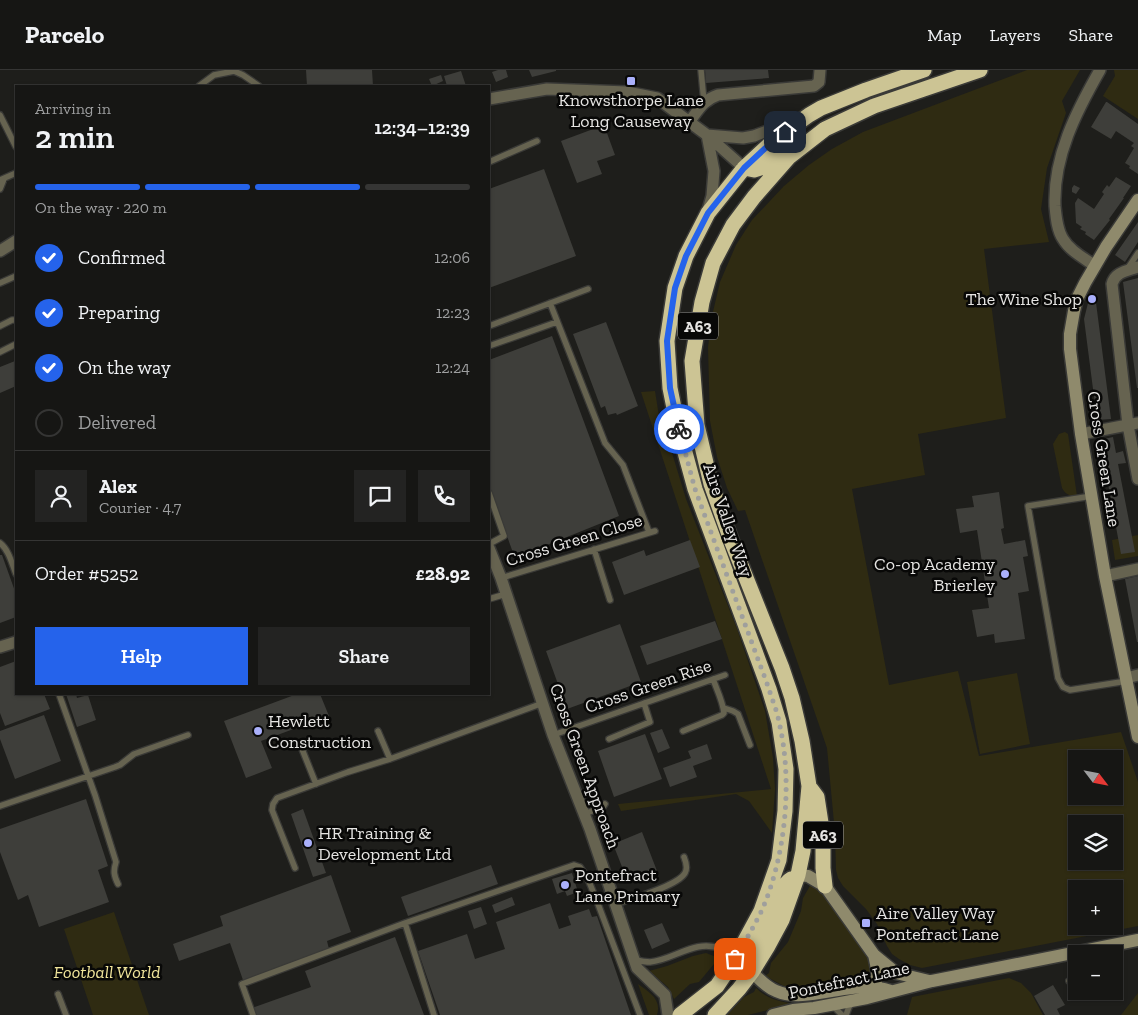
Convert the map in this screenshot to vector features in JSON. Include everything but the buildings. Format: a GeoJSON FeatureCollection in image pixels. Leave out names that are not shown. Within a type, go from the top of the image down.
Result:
{"type":"FeatureCollection","features":[{"type":"Feature","properties":{"kind":"highway","name":"A63"},"geometry":{"type":"LineString","coordinates":[[744,168],[773,141],[821,108],[924,70]]}},
{"type":"Feature","properties":{"kind":"highway","name":"A63"},"geometry":{"type":"LineString","coordinates":[[789,157],[825,129],[874,106],[980,70]]}},
{"type":"Feature","properties":{"kind":"highway"},"geometry":{"type":"LineString","coordinates":[[744,168],[754,170],[764,167],[776,158],[789,157]]}},
{"type":"Feature","properties":{"kind":"highway","name":"Aire Valley Way"},"geometry":{"type":"LineString","coordinates":[[789,157],[754,197],[733,226],[713,263],[702,302],[692,361],[697,425],[711,484],[731,540],[782,668],[792,698],[802,741],[809,786],[804,842],[798,875]]}},
{"type":"Feature","properties":{"kind":"highway"},"geometry":{"type":"LineString","coordinates":[[744,168],[752,178],[754,197]]}},
{"type":"Feature","properties":{"kind":"highway","name":"Aire Valley Way"},"geometry":{"type":"LineString","coordinates":[[743,960],[778,860],[785,811],[786,769],[779,722],[769,689],[695,489],[677,423],[670,388],[667,341],[675,288],[686,256],[708,213],[744,168]]}},
{"type":"Feature","properties":{"kind":"highway","name":"A63"},"geometry":{"type":"LineString","coordinates":[[809,786],[817,797],[823,836],[822,868],[825,886]]}},
{"type":"Feature","properties":{"kind":"highway","name":"A63"},"geometry":{"type":"LineString","coordinates":[[680,1015],[717,986],[729,981],[765,927],[787,881],[798,875]]}},
{"type":"Feature","properties":{"kind":"highway","name":"A63"},"geometry":{"type":"LineString","coordinates":[[715,1015],[739,989],[743,960]]}},
{"type":"Feature","properties":{"kind":"street"},"geometry":{"type":"LineString","coordinates":[[689,122],[704,102],[711,97],[814,86],[819,82],[820,70]]}},
{"type":"Feature","properties":{"kind":"street"},"geometry":{"type":"LineString","coordinates":[[1095,266],[1068,246],[1063,239],[1057,224],[1055,195],[1067,136],[1079,108],[1100,70]]}},
{"type":"Feature","properties":{"kind":"street"},"geometry":{"type":"LineString","coordinates":[[490,99],[547,89],[627,92],[657,98],[708,135],[744,168]]}},
{"type":"Feature","properties":{"kind":"street"},"geometry":{"type":"LineString","coordinates":[[708,135],[743,138],[754,136],[809,115]]}},
{"type":"Feature","properties":{"kind":"street"},"geometry":{"type":"LineString","coordinates":[[708,135],[714,171],[712,196],[708,213]]}},
{"type":"Feature","properties":{"kind":"street","name":"Cross Green Lane"},"geometry":{"type":"LineString","coordinates":[[1138,200],[1106,247],[1077,299],[1070,334],[1070,349],[1081,434],[1105,576],[1130,678],[1138,737]]}},
{"type":"Feature","properties":{"kind":"street"},"geometry":{"type":"LineString","coordinates":[[0,251],[15,243]]}},
{"type":"Feature","properties":{"kind":"street"},"geometry":{"type":"LineString","coordinates":[[1138,267],[1118,274],[1113,278],[1112,284],[1133,424],[1138,479]]}},
{"type":"Feature","properties":{"kind":"street"},"geometry":{"type":"LineString","coordinates":[[1081,434],[1133,424]]}},
{"type":"Feature","properties":{"kind":"street","name":"Cross Green Approach"},"geometry":{"type":"LineString","coordinates":[[490,549],[637,968],[665,995],[668,1015]]}},
{"type":"Feature","properties":{"kind":"street"},"geometry":{"type":"LineString","coordinates":[[1105,576],[1138,569]]}},
{"type":"Feature","properties":{"kind":"street"},"geometry":{"type":"LineString","coordinates":[[0,648],[15,642]]}},
{"type":"Feature","properties":{"kind":"street","name":"Pontefract Lane"},"geometry":{"type":"LineString","coordinates":[[798,875],[808,876],[825,886],[874,955],[896,973],[932,981]]}},
{"type":"Feature","properties":{"kind":"street","name":"Pontefract Lane"},"geometry":{"type":"LineString","coordinates":[[1119,945],[1138,940]]}},
{"type":"Feature","properties":{"kind":"street"},"geometry":{"type":"LineString","coordinates":[[743,960],[764,985],[776,992],[790,995],[809,994],[853,987],[871,992],[878,975],[874,955]]}},
{"type":"Feature","properties":{"kind":"street","name":"Pontefract Lane"},"geometry":{"type":"LineString","coordinates":[[773,1015],[854,1000],[871,992],[893,991],[932,981],[1068,956]]}},
{"type":"Feature","properties":{"kind":"lane"},"geometry":{"type":"LineString","coordinates":[[701,70],[704,102]]}},
{"type":"Feature","properties":{"kind":"lane"},"geometry":{"type":"LineString","coordinates":[[200,85],[214,75],[234,71],[258,85]]}},
{"type":"Feature","properties":{"kind":"lane"},"geometry":{"type":"LineString","coordinates":[[0,115],[15,145]]}},
{"type":"Feature","properties":{"kind":"lane"},"geometry":{"type":"LineString","coordinates":[[490,162],[537,141]]}},
{"type":"Feature","properties":{"kind":"lane"},"geometry":{"type":"LineString","coordinates":[[0,188],[1,177],[15,173]]}},
{"type":"Feature","properties":{"kind":"lane"},"geometry":{"type":"LineString","coordinates":[[1126,271],[1138,253]]}},
{"type":"Feature","properties":{"kind":"lane"},"geometry":{"type":"LineString","coordinates":[[0,283],[15,276]]}},
{"type":"Feature","properties":{"kind":"lane"},"geometry":{"type":"LineString","coordinates":[[490,326],[588,288]]}},
{"type":"Feature","properties":{"kind":"lane"},"geometry":{"type":"LineString","coordinates":[[490,346],[558,322],[550,303]]}},
{"type":"Feature","properties":{"kind":"lane"},"geometry":{"type":"LineString","coordinates":[[0,326],[15,319]]}},
{"type":"Feature","properties":{"kind":"lane","name":"Cross Green Close"},"geometry":{"type":"LineString","coordinates":[[501,578],[652,532],[623,465],[605,443],[558,322]]}},
{"type":"Feature","properties":{"kind":"lane"},"geometry":{"type":"LineString","coordinates":[[0,352],[15,344]]}},
{"type":"Feature","properties":{"kind":"lane"},"geometry":{"type":"LineString","coordinates":[[490,496],[504,536],[490,545]]}},
{"type":"Feature","properties":{"kind":"lane"},"geometry":{"type":"LineString","coordinates":[[1092,496],[1028,506],[1058,678],[1063,687],[1070,690],[1130,678]]}},
{"type":"Feature","properties":{"kind":"lane"},"geometry":{"type":"LineString","coordinates":[[0,543],[8,552],[15,571]]}},
{"type":"Feature","properties":{"kind":"lane"},"geometry":{"type":"LineString","coordinates":[[594,550],[610,600]]}},
{"type":"Feature","properties":{"kind":"lane"},"geometry":{"type":"LineString","coordinates":[[490,599],[506,594]]}},
{"type":"Feature","properties":{"kind":"lane","name":"Cross Green Rise"},"geometry":{"type":"LineString","coordinates":[[554,734],[725,675]]}},
{"type":"Feature","properties":{"kind":"lane"},"geometry":{"type":"LineString","coordinates":[[683,731],[724,713],[724,708],[713,679]]}},
{"type":"Feature","properties":{"kind":"lane"},"geometry":{"type":"LineString","coordinates":[[59,695],[116,862],[114,875],[118,884]]}},
{"type":"Feature","properties":{"kind":"lane"},"geometry":{"type":"LineString","coordinates":[[295,868],[272,810],[277,798],[543,703]]}},
{"type":"Feature","properties":{"kind":"lane"},"geometry":{"type":"LineString","coordinates":[[609,738],[650,722],[644,703]]}},
{"type":"Feature","properties":{"kind":"lane"},"geometry":{"type":"LineString","coordinates":[[724,708],[738,714],[750,746]]}},
{"type":"Feature","properties":{"kind":"lane"},"geometry":{"type":"LineString","coordinates":[[378,731],[390,759]]}},
{"type":"Feature","properties":{"kind":"lane"},"geometry":{"type":"LineString","coordinates":[[0,806],[115,767],[134,754],[188,736]]}},
{"type":"Feature","properties":{"kind":"lane"},"geometry":{"type":"LineString","coordinates":[[300,744],[316,784]]}},
{"type":"Feature","properties":{"kind":"lane"},"geometry":{"type":"LineString","coordinates":[[584,814],[603,807],[605,804]]}},
{"type":"Feature","properties":{"kind":"lane"},"geometry":{"type":"LineString","coordinates":[[616,904],[673,883],[684,875],[686,871],[687,866],[684,857]]}},
{"type":"Feature","properties":{"kind":"lane"},"geometry":{"type":"LineString","coordinates":[[245,1015],[252,1014],[242,984],[405,923],[574,865],[580,867],[583,871],[591,888],[640,1015]]}},
{"type":"Feature","properties":{"kind":"lane"},"geometry":{"type":"LineString","coordinates":[[405,923],[434,1015]]}},
{"type":"Feature","properties":{"kind":"lane"},"geometry":{"type":"LineString","coordinates":[[634,960],[658,961],[684,951],[705,946],[721,949],[743,960]]}},
{"type":"Feature","properties":{"kind":"lane"},"geometry":{"type":"LineString","coordinates":[[58,994],[66,1015]]}},
{"type":"Feature","properties":{"kind":"lane"},"geometry":{"type":"LineString","coordinates":[[846,1015],[854,1000]]}},
{"type":"Feature","properties":{"kind":"lane"},"geometry":{"type":"LineString","coordinates":[[832,1004],[842,1015]]}},
{"type":"Feature","properties":{"kind":"green space"},"geometry":{"type":"Polygon","coordinates":[[[1027,70],[1080,70],[1062,101],[1066,113],[1047,168],[1041,209],[1049,242],[984,249],[1006,418],[918,434],[925,475],[852,489],[889,685],[958,671],[979,756],[1121,732],[1138,782],[1138,926],[1123,929],[1123,880],[1068,880],[1068,935],[1092,935],[922,968],[910,965],[892,954],[877,924],[838,878],[827,748],[745,510],[738,511],[727,488],[717,457],[710,421],[708,347],[712,316],[720,282],[736,245],[752,220],[784,186],[832,149],[863,132],[1027,70]]]}},
{"type":"Feature","properties":{"kind":"green space"},"geometry":{"type":"Polygon","coordinates":[[[1114,70],[1138,70],[1138,119],[1103,96],[1115,76],[1114,70]]]}},
{"type":"Feature","properties":{"kind":"green space"},"geometry":{"type":"Polygon","coordinates":[[[655,391],[661,429],[669,443],[686,499],[737,629],[765,711],[773,758],[775,789],[772,833],[749,801],[736,794],[621,811],[618,804],[771,789],[641,392],[655,391]]]}},
{"type":"Feature","properties":{"kind":"green space"},"geometry":{"type":"Polygon","coordinates":[[[1065,432],[1068,434],[1077,496],[1068,495],[1062,488],[1053,444],[1059,434],[1065,432]]]}},
{"type":"Feature","properties":{"kind":"green space"},"geometry":{"type":"Polygon","coordinates":[[[1138,535],[1138,556],[1115,560],[1112,540],[1138,535]]]}},
{"type":"Feature","properties":{"kind":"green space"},"geometry":{"type":"Polygon","coordinates":[[[1017,673],[1030,744],[980,754],[967,682],[1017,673]]]}},
{"type":"Feature","properties":{"kind":"green space"},"geometry":{"type":"Polygon","coordinates":[[[811,884],[823,893],[868,957],[872,969],[870,981],[845,982],[805,989],[784,986],[765,976],[769,973],[771,963],[788,942],[801,911],[803,898],[811,884]]]}},
{"type":"Feature","properties":{"kind":"green space","name":"Football World"},"geometry":{"type":"Polygon","coordinates":[[[114,912],[149,1015],[93,1015],[64,929],[114,912]]]}},
{"type":"Feature","properties":{"kind":"green space"},"geometry":{"type":"Polygon","coordinates":[[[706,953],[719,958],[699,982],[690,984],[674,999],[668,987],[649,971],[693,956],[706,953]]]}},
{"type":"Feature","properties":{"kind":"green space"},"geometry":{"type":"Polygon","coordinates":[[[1009,978],[1021,983],[1031,993],[1043,1015],[907,1015],[912,997],[1009,978]]]}},
{"type":"Feature","properties":{"kind":"green space"},"geometry":{"type":"Polygon","coordinates":[[[638,984],[654,996],[658,1005],[657,1015],[649,1015],[638,984]]]}},
{"type":"Feature","properties":{"kind":"green space"},"geometry":{"type":"Polygon","coordinates":[[[756,988],[767,996],[789,1003],[789,1005],[748,1015],[727,1015],[744,997],[754,992],[756,988]]]}},
{"type":"Feature","properties":{"kind":"green space"},"geometry":{"type":"Polygon","coordinates":[[[1138,993],[1138,1015],[1121,1015],[1138,993]]]}},
{"type":"Feature","properties":{"kind":"way so far"},"geometry":{"type":"LineString","coordinates":[[679,429],[695,489],[769,689],[779,722],[786,769],[785,811],[778,860],[761,911],[735,959]]}},
{"type":"Feature","properties":{"kind":"place","name":"Knowsthorpe Lane Long Causeway"},"geometry":{"type":"Point","coordinates":[631,81]}},
{"type":"Feature","properties":{"kind":"place","name":"The Wine Shop"},"geometry":{"type":"Point","coordinates":[1092,299]}},
{"type":"Feature","properties":{"kind":"place","name":"Co-op Academy Brierley"},"geometry":{"type":"Point","coordinates":[1005,574]}},
{"type":"Feature","properties":{"kind":"place","name":"Hewlett Construction"},"geometry":{"type":"Point","coordinates":[258,731]}},
{"type":"Feature","properties":{"kind":"place","name":"HR Training & Development Ltd"},"geometry":{"type":"Point","coordinates":[308,843]}},
{"type":"Feature","properties":{"kind":"place","name":"Pontefract Lane Primary"},"geometry":{"type":"Point","coordinates":[565,885]}},
{"type":"Feature","properties":{"kind":"place","name":"Aire Valley Way Pontefract Lane"},"geometry":{"type":"Point","coordinates":[866,923]}},
{"type":"Feature","properties":{"kind":"route"},"geometry":{"type":"LineString","coordinates":[[679,429],[670,388],[667,341],[675,288],[686,256],[708,213],[726,189],[744,168],[785,132]]}}]}
